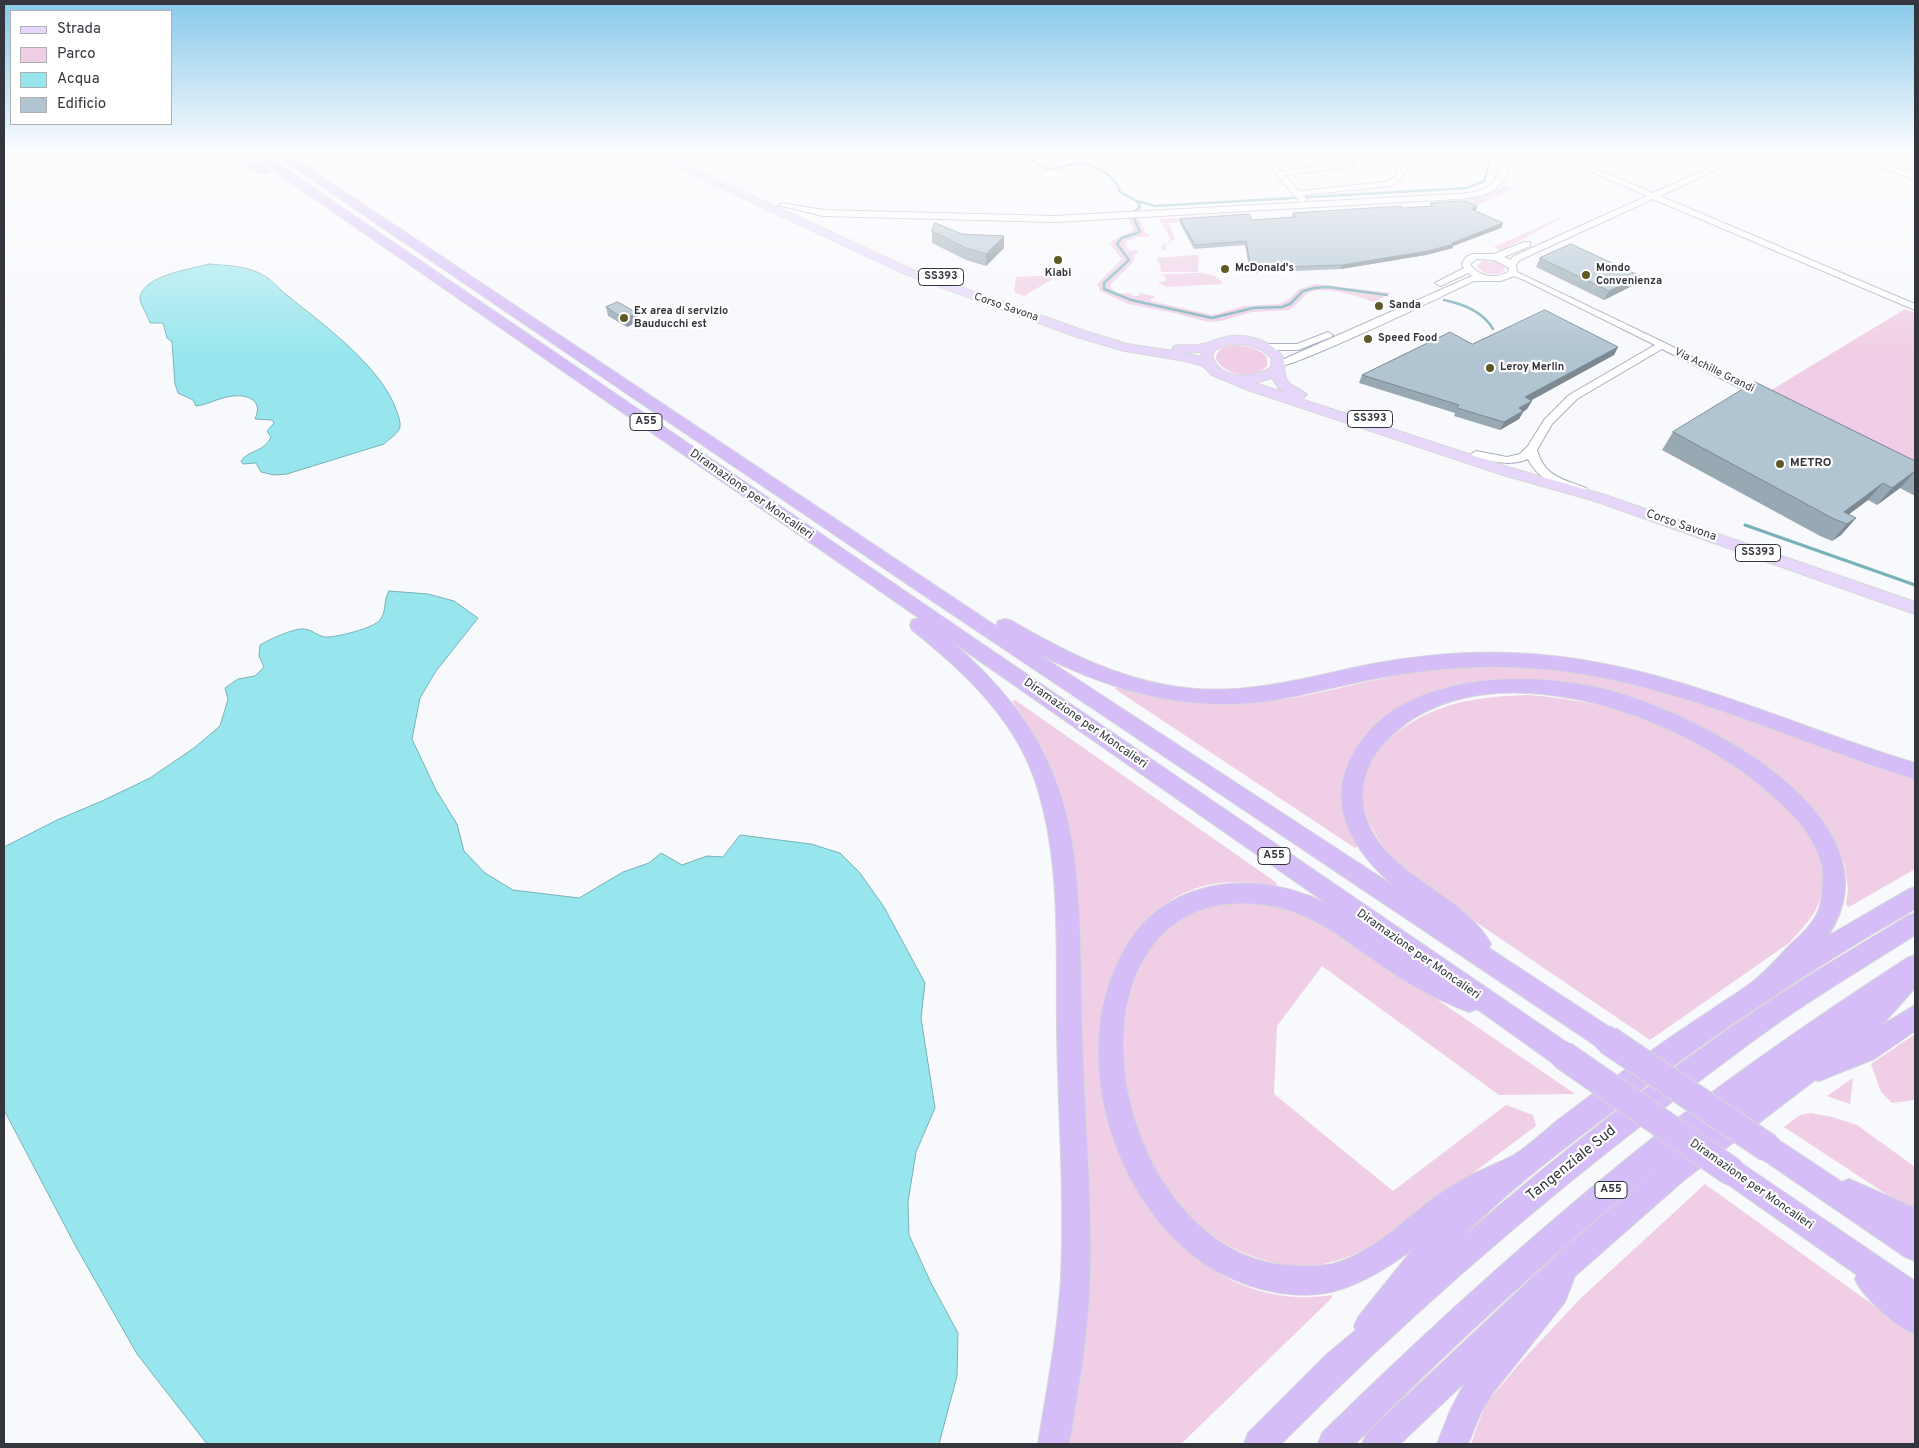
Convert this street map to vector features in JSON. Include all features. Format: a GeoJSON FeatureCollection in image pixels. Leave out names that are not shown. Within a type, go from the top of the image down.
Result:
{"type":"FeatureCollection","features":[{"type":"Feature","properties":{"kind":"highway","name":"Diramazione per Moncalieri"},"geometry":{"type":"LineString","coordinates":[[352,220],[1915,1298]]}},
{"type":"Feature","properties":{"kind":"highway","name":"Diramazione per Moncalieri"},"geometry":{"type":"LineString","coordinates":[[379,220],[916,582],[1494,963],[1915,1247]]}},
{"type":"Feature","properties":{"kind":"highway"},"geometry":{"type":"LineString","coordinates":[[874,579],[914,621],[965,663],[989,687],[1030,745],[1044,775],[1055,810],[1062,854],[1066,935],[1076,1253],[1071,1331],[1053,1444]]}},
{"type":"Feature","properties":{"kind":"highway"},"geometry":{"type":"LineString","coordinates":[[916,582],[960,599],[1021,636],[1075,664],[1126,684],[1157,691],[1181,695],[1241,697],[1404,666],[1464,660],[1533,661],[1570,665],[1645,679],[1737,707],[1866,756],[1915,771]]}},
{"type":"Feature","properties":{"kind":"highway"},"geometry":{"type":"LineString","coordinates":[[1494,963],[1476,939],[1459,923],[1408,883],[1375,851],[1356,820],[1353,803],[1353,777],[1367,747],[1380,732],[1393,720],[1413,708],[1426,702],[1466,691],[1504,686],[1538,686],[1594,694],[1626,703],[1702,734],[1749,764],[1787,794],[1820,832],[1834,868],[1835,888],[1831,908],[1822,926],[1766,985]]}},
{"type":"Feature","properties":{"kind":"highway"},"geometry":{"type":"LineString","coordinates":[[1509,1018],[1435,986],[1404,968],[1338,923],[1301,903],[1280,896],[1257,893],[1220,894],[1200,899],[1162,919],[1150,931],[1136,951],[1114,1004],[1111,1026],[1111,1064],[1118,1109],[1127,1137],[1154,1192],[1191,1238],[1212,1254],[1233,1266],[1258,1274],[1284,1280],[1314,1281],[1336,1276],[1362,1266],[1387,1252],[1450,1203],[1482,1182],[1521,1166]]}},
{"type":"Feature","properties":{"kind":"highway"},"geometry":{"type":"LineString","coordinates":[[1337,1366],[1437,1243],[1521,1166],[1640,1073],[1766,985],[1915,897]]}},
{"type":"Feature","properties":{"kind":"highway","name":"Tangenziale Sud"},"geometry":{"type":"LineString","coordinates":[[1259,1444],[1337,1366],[1519,1206],[1622,1123],[1772,1013],[1915,923]]}},
{"type":"Feature","properties":{"kind":"highway","name":"A55"},"geometry":{"type":"LineString","coordinates":[[1333,1444],[1459,1322],[1547,1243],[1740,1087],[1850,1008],[1915,966]]}},
{"type":"Feature","properties":{"kind":"highway","name":"A55"},"geometry":{"type":"LineString","coordinates":[[1573,1259],[1674,1172],[1876,1014],[1915,971]]}},
{"type":"Feature","properties":{"kind":"highway"},"geometry":{"type":"LineString","coordinates":[[1800,1075],[1865,1050],[1915,1017]]}},
{"type":"Feature","properties":{"kind":"highway"},"geometry":{"type":"LineString","coordinates":[[1824,1185],[1864,1198],[1894,1211],[1915,1223]]}},
{"type":"Feature","properties":{"kind":"highway"},"geometry":{"type":"LineString","coordinates":[[1822,1234],[1915,1320]]}},
{"type":"Feature","properties":{"kind":"highway"},"geometry":{"type":"LineString","coordinates":[[1378,1444],[1573,1259]]}},
{"type":"Feature","properties":{"kind":"highway"},"geometry":{"type":"LineString","coordinates":[[1453,1444],[1458,1426],[1482,1380],[1555,1292],[1573,1259]]}},
{"type":"Feature","properties":{"kind":"main road","name":"Corso Savona"},"geometry":{"type":"LineString","coordinates":[[800,220],[909,272],[946,287],[1102,340],[1207,363],[1220,374],[1252,387],[1508,472],[1600,498],[1915,608]]}},
{"type":"Feature","properties":{"kind":"main road","name":"Corso Savona"},"geometry":{"type":"LineString","coordinates":[[813,220],[926,272],[1086,328],[1129,340],[1173,348],[1197,349],[1228,340],[1248,340],[1266,347],[1278,358],[1279,380],[1282,385],[1297,394],[1476,454],[1531,477]]}},
{"type":"Feature","properties":{"kind":"main road"},"geometry":{"type":"LineString","coordinates":[[1207,363],[1205,357],[1207,351],[1212,346]]}},
{"type":"Feature","properties":{"kind":"main road","name":"Corso Savona"},"geometry":{"type":"LineString","coordinates":[[1236,379],[1261,379],[1270,375],[1278,368]]}},
{"type":"Feature","properties":{"kind":"street"},"geometry":{"type":"LineString","coordinates":[[1496,258],[1581,220]]}},
{"type":"Feature","properties":{"kind":"street"},"geometry":{"type":"LineString","coordinates":[[1278,368],[1472,279],[1484,277],[1506,278],[1517,258],[1602,220]]}},
{"type":"Feature","properties":{"kind":"street"},"geometry":{"type":"LineString","coordinates":[[1706,220],[1915,307]]}},
{"type":"Feature","properties":{"kind":"street"},"geometry":{"type":"LineString","coordinates":[[1484,277],[1469,269],[1467,261],[1472,257],[1486,256],[1496,258],[1512,269]]}},
{"type":"Feature","properties":{"kind":"street"},"geometry":{"type":"LineString","coordinates":[[1266,347],[1288,348],[1314,341],[1469,269]]}},
{"type":"Feature","properties":{"kind":"street","name":"Via Achille Grandi"},"geometry":{"type":"LineString","coordinates":[[1512,269],[1773,400]]}},
{"type":"Feature","properties":{"kind":"street"},"geometry":{"type":"LineString","coordinates":[[1476,454],[1509,460],[1526,455],[1532,450],[1545,426],[1562,406],[1573,397],[1662,345]]}},
{"type":"Feature","properties":{"kind":"street"},"geometry":{"type":"LineString","coordinates":[[1532,450],[1534,462],[1548,476],[1600,498]]}},
{"type":"Feature","properties":{"kind":"green space"},"geometry":{"type":"Polygon","coordinates":[[[1128,220],[1140,220],[1150,237],[1138,237],[1126,241],[1125,243],[1129,251],[1137,250],[1138,254],[1133,255],[1135,258],[1133,262],[1110,285],[1114,291],[1119,293],[1131,293],[1132,296],[1139,296],[1139,293],[1154,296],[1155,298],[1150,299],[1151,301],[1213,315],[1243,306],[1280,304],[1288,300],[1299,289],[1316,284],[1392,293],[1373,302],[1342,292],[1316,290],[1307,294],[1289,310],[1252,312],[1221,321],[1208,322],[1128,304],[1100,291],[1097,284],[1122,259],[1110,244],[1111,241],[1134,230],[1128,220]]]}},
{"type":"Feature","properties":{"kind":"green space"},"geometry":{"type":"Polygon","coordinates":[[[1159,220],[1220,220],[1168,223],[1175,238],[1165,246],[1167,250],[1163,250],[1161,246],[1170,241],[1159,220]]]}},
{"type":"Feature","properties":{"kind":"green space"},"geometry":{"type":"Polygon","coordinates":[[[1556,220],[1558,220],[1501,251],[1494,247],[1556,220]]]}},
{"type":"Feature","properties":{"kind":"green space"},"geometry":{"type":"Polygon","coordinates":[[[1199,255],[1198,272],[1156,272],[1162,271],[1157,258],[1199,255]]]}},
{"type":"Feature","properties":{"kind":"green space"},"geometry":{"type":"Polygon","coordinates":[[[1482,261],[1496,262],[1503,266],[1505,271],[1498,274],[1486,273],[1477,266],[1482,261]]]}},
{"type":"Feature","properties":{"kind":"green space"},"geometry":{"type":"Polygon","coordinates":[[[1068,266],[1060,275],[1024,296],[1014,292],[1016,277],[1053,275],[1068,266]]]}},
{"type":"Feature","properties":{"kind":"green space"},"geometry":{"type":"Polygon","coordinates":[[[1193,273],[1213,276],[1223,284],[1167,287],[1158,282],[1167,281],[1164,276],[1158,275],[1193,273]]]}},
{"type":"Feature","properties":{"kind":"green space"},"geometry":{"type":"Polygon","coordinates":[[[1905,309],[1915,313],[1915,464],[1768,392],[1905,309]]]}},
{"type":"Feature","properties":{"kind":"green space"},"geometry":{"type":"Polygon","coordinates":[[[1232,345],[1246,346],[1259,351],[1267,357],[1267,366],[1254,373],[1247,374],[1240,374],[1226,369],[1220,365],[1216,356],[1221,349],[1232,345]]]}},
{"type":"Feature","properties":{"kind":"green space"},"geometry":{"type":"Polygon","coordinates":[[[1510,666],[1592,675],[1652,686],[1702,702],[1884,770],[1915,779],[1915,869],[1849,907],[1846,905],[1848,889],[1845,866],[1837,845],[1810,808],[1606,692],[1447,688],[1403,705],[1390,713],[1367,733],[1358,745],[1348,762],[1343,777],[1342,796],[1345,810],[1360,843],[1355,848],[1115,689],[1117,687],[1148,695],[1195,703],[1228,705],[1267,702],[1423,671],[1510,666]]]}},
{"type":"Feature","properties":{"kind":"green space"},"geometry":{"type":"Polygon","coordinates":[[[1528,695],[1572,700],[1615,709],[1669,728],[1699,743],[1761,784],[1788,810],[1809,836],[1821,864],[1822,893],[1820,900],[1809,920],[1789,943],[1650,1040],[1418,881],[1389,854],[1373,829],[1364,810],[1362,798],[1363,782],[1368,767],[1386,742],[1398,732],[1425,715],[1450,705],[1483,698],[1528,695]]]}},
{"type":"Feature","properties":{"kind":"green space"},"geometry":{"type":"Polygon","coordinates":[[[1015,700],[1277,883],[1276,886],[1240,882],[1205,886],[1189,891],[1159,909],[1145,922],[1112,976],[1099,1038],[1104,1104],[1126,1167],[1162,1223],[1209,1267],[1267,1293],[1332,1295],[1332,1298],[1181,1444],[1069,1444],[1084,1347],[1060,796],[1042,749],[1012,701],[1015,700]]]}},
{"type":"Feature","properties":{"kind":"green space"},"geometry":{"type":"Polygon","coordinates":[[[1254,902],[1296,913],[1336,930],[1575,1094],[1499,1095],[1322,966],[1277,1026],[1274,1094],[1393,1191],[1506,1105],[1533,1115],[1536,1126],[1403,1226],[1353,1255],[1317,1265],[1296,1266],[1261,1259],[1222,1241],[1188,1215],[1162,1181],[1141,1142],[1128,1099],[1123,1056],[1126,1013],[1142,964],[1151,947],[1171,924],[1194,910],[1220,904],[1254,902]]]}},
{"type":"Feature","properties":{"kind":"green space"},"geometry":{"type":"Polygon","coordinates":[[[1915,1034],[1915,1100],[1892,1103],[1881,1092],[1871,1064],[1915,1034]]]}},
{"type":"Feature","properties":{"kind":"green space"},"geometry":{"type":"Polygon","coordinates":[[[1853,1078],[1850,1104],[1827,1096],[1853,1078]]]}},
{"type":"Feature","properties":{"kind":"green space"},"geometry":{"type":"Polygon","coordinates":[[[1811,1113],[1857,1125],[1915,1167],[1915,1213],[1784,1127],[1800,1115],[1811,1113]]]}},
{"type":"Feature","properties":{"kind":"green space"},"geometry":{"type":"Polygon","coordinates":[[[1705,1184],[1915,1335],[1915,1444],[1471,1444],[1485,1405],[1519,1364],[1581,1298],[1705,1184]]]}},
{"type":"Feature","properties":{"kind":"water"},"geometry":{"type":"Polygon","coordinates":[[[209,264],[244,268],[258,272],[271,280],[285,294],[334,333],[366,363],[379,379],[390,396],[397,412],[400,423],[399,430],[384,444],[287,474],[274,475],[261,472],[256,463],[243,464],[241,461],[244,457],[265,446],[271,437],[267,431],[274,423],[272,420],[255,419],[257,406],[255,402],[246,397],[227,397],[196,406],[193,400],[178,393],[175,384],[172,342],[167,338],[163,323],[150,323],[140,300],[143,289],[159,278],[209,264]]]}},
{"type":"Feature","properties":{"kind":"water"},"geometry":{"type":"Polygon","coordinates":[[[389,591],[428,594],[454,601],[478,618],[436,671],[420,698],[412,739],[436,790],[457,824],[464,851],[485,873],[513,890],[579,898],[623,872],[649,863],[661,853],[682,865],[707,856],[723,857],[740,835],[811,844],[840,853],[860,873],[884,907],[925,983],[921,1018],[935,1108],[916,1152],[908,1202],[909,1235],[931,1283],[958,1333],[957,1376],[939,1444],[207,1444],[137,1354],[75,1245],[4,1110],[4,847],[57,820],[150,778],[194,748],[220,726],[228,699],[225,688],[238,679],[255,676],[264,667],[259,656],[260,645],[299,629],[306,629],[325,637],[330,637],[354,632],[370,626],[382,617],[389,591]]]}},
{"type":"Feature","properties":{"kind":"building"},"geometry":{"type":"Polygon","coordinates":[[[1180,220],[1495,220],[1503,223],[1452,243],[1454,244],[1428,251],[1342,265],[1251,268],[1246,241],[1195,245],[1180,220]]]}},
{"type":"Feature","properties":{"kind":"building"},"geometry":{"type":"Polygon","coordinates":[[[935,223],[962,234],[1004,236],[986,254],[966,248],[932,231],[935,223]]]}},
{"type":"Feature","properties":{"kind":"building"},"geometry":{"type":"Polygon","coordinates":[[[1571,244],[1640,276],[1609,291],[1540,258],[1571,244]]]}},
{"type":"Feature","properties":{"kind":"building"},"geometry":{"type":"Polygon","coordinates":[[[618,302],[637,313],[624,319],[606,307],[618,302]]]}},
{"type":"Feature","properties":{"kind":"building","name":"Leroy Merlin"},"geometry":{"type":"Polygon","coordinates":[[[1545,310],[1618,347],[1525,397],[1532,401],[1519,408],[1523,411],[1504,422],[1457,408],[1459,405],[1362,375],[1450,332],[1472,344],[1545,310]]]}},
{"type":"Feature","properties":{"kind":"building","name":"METRO"},"geometry":{"type":"Polygon","coordinates":[[[1755,382],[1915,461],[1915,471],[1892,488],[1883,483],[1844,512],[1856,518],[1847,524],[1834,519],[1673,432],[1755,382]]]}},
{"type":"Feature","properties":{"kind":"waterway"},"geometry":{"type":"LineString","coordinates":[[1134,220],[1140,232],[1122,238],[1117,244],[1129,260],[1104,283],[1104,289],[1131,300],[1212,318],[1253,308],[1282,307],[1290,304],[1303,291],[1314,288],[1328,287],[1387,295]]}},
{"type":"Feature","properties":{"kind":"waterway"},"geometry":{"type":"LineString","coordinates":[[1444,300],[1472,309],[1484,317],[1493,329]]}},
{"type":"Feature","properties":{"kind":"waterway"},"geometry":{"type":"LineString","coordinates":[[1745,525],[1915,585]]}},
{"type":"Feature","properties":{"kind":"place","name":"Kiabi"},"geometry":{"type":"Point","coordinates":[1058,260]}},
{"type":"Feature","properties":{"kind":"place","name":"McDonald's"},"geometry":{"type":"Point","coordinates":[1225,269]}},
{"type":"Feature","properties":{"kind":"place","name":"Mondo Convenienza"},"geometry":{"type":"Point","coordinates":[1586,275]}},
{"type":"Feature","properties":{"kind":"place","name":"Sanda"},"geometry":{"type":"Point","coordinates":[1379,306]}},
{"type":"Feature","properties":{"kind":"place","name":"Ex area di servizio Bauducchi est"},"geometry":{"type":"Point","coordinates":[624,318]}},
{"type":"Feature","properties":{"kind":"place","name":"Speed Food"},"geometry":{"type":"Point","coordinates":[1368,339]}},
{"type":"Feature","properties":{"kind":"place","name":"Leroy Merlin"},"geometry":{"type":"Point","coordinates":[1490,368]}},
{"type":"Feature","properties":{"kind":"place","name":"METRO"},"geometry":{"type":"Point","coordinates":[1780,464]}}]}
